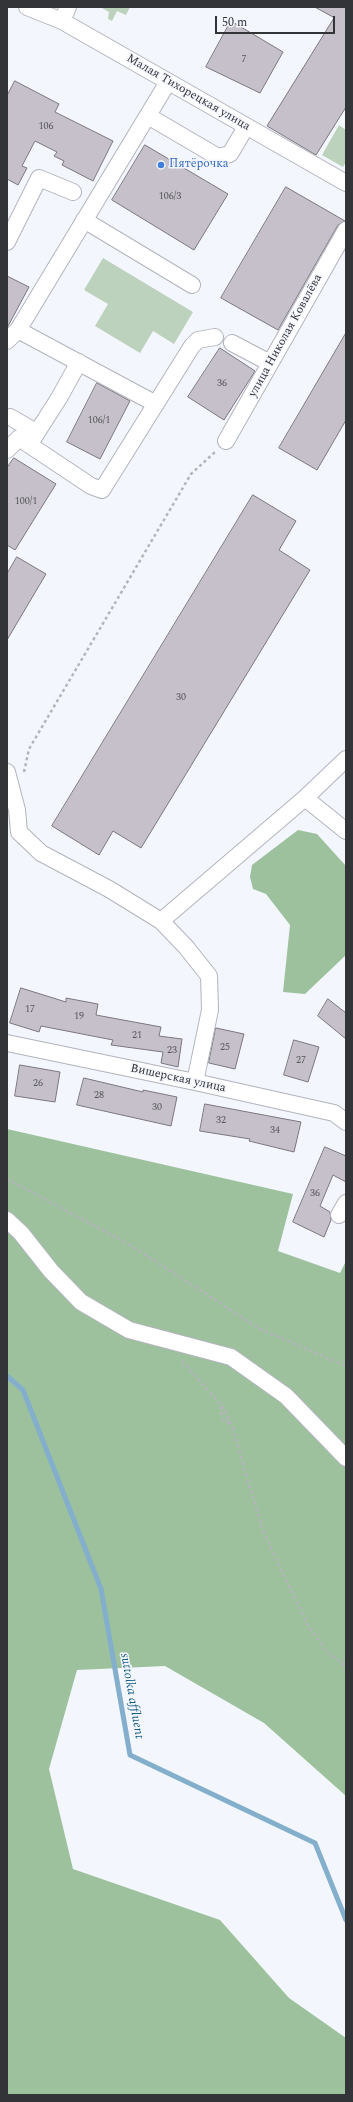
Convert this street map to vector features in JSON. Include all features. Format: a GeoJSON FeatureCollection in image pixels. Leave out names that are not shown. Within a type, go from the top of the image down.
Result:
{"type":"FeatureCollection","features":[{"type":"Feature","properties":{"kind":"street","name":"Малая Тихорецкая улица"},"geometry":{"type":"LineString","coordinates":[[28,7],[65,14],[168,82],[346,183]]}},
{"type":"Feature","properties":{"kind":"street"},"geometry":{"type":"LineString","coordinates":[[7,341],[18,330],[168,82]]}},
{"type":"Feature","properties":{"kind":"street"},"geometry":{"type":"LineString","coordinates":[[148,116],[218,157],[230,154],[246,127]]}},
{"type":"Feature","properties":{"kind":"street"},"geometry":{"type":"LineString","coordinates":[[7,242],[38,178],[73,192]]}},
{"type":"Feature","properties":{"kind":"street"},"geometry":{"type":"LineString","coordinates":[[84,220],[192,285]]}},
{"type":"Feature","properties":{"kind":"street","name":"улица Николая Ковалёва"},"geometry":{"type":"LineString","coordinates":[[226,441],[346,230]]}},
{"type":"Feature","properties":{"kind":"street"},"geometry":{"type":"LineString","coordinates":[[18,330],[156,404]]}},
{"type":"Feature","properties":{"kind":"street"},"geometry":{"type":"LineString","coordinates":[[10,417],[32,438],[91,486],[102,490],[192,346],[198,340],[215,337]]}},
{"type":"Feature","properties":{"kind":"street"},"geometry":{"type":"LineString","coordinates":[[232,343],[270,363]]}},
{"type":"Feature","properties":{"kind":"street"},"geometry":{"type":"LineString","coordinates":[[32,438],[59,398],[79,362]]}},
{"type":"Feature","properties":{"kind":"street"},"geometry":{"type":"LineString","coordinates":[[7,450],[19,438],[32,438]]}},
{"type":"Feature","properties":{"kind":"street"},"geometry":{"type":"LineString","coordinates":[[161,921],[305,798],[346,759]]}},
{"type":"Feature","properties":{"kind":"street"},"geometry":{"type":"LineString","coordinates":[[7,772],[17,810],[19,832],[41,853],[109,889],[161,921],[186,947],[209,976],[210,1010],[195,1082]]}},
{"type":"Feature","properties":{"kind":"street"},"geometry":{"type":"LineString","coordinates":[[305,798],[346,831]]}},
{"type":"Feature","properties":{"kind":"street","name":"Вишерская улица"},"geometry":{"type":"LineString","coordinates":[[7,1043],[195,1082],[334,1113],[346,1122]]}},
{"type":"Feature","properties":{"kind":"street"},"geometry":{"type":"LineString","coordinates":[[7,1220],[21,1233],[51,1271],[81,1302],[129,1330],[231,1357],[286,1396],[346,1458]]}},
{"type":"Feature","properties":{"kind":"path"},"geometry":{"type":"LineString","coordinates":[[23,779],[29,749],[191,474],[226,441]]}},
{"type":"Feature","properties":{"kind":"path"},"geometry":{"type":"LineString","coordinates":[[7,1179],[132,1246],[260,1329],[346,1366]]}},
{"type":"Feature","properties":{"kind":"path"},"geometry":{"type":"LineString","coordinates":[[177,1355],[222,1406],[231,1423],[263,1531],[308,1626],[328,1653],[346,1666]]}},
{"type":"Feature","properties":{"kind":"path"},"geometry":{"type":"LineString","coordinates":[[222,1406],[220,1410],[224,1421],[231,1423]]}},
{"type":"Feature","properties":{"kind":"green space"},"geometry":{"type":"Polygon","coordinates":[[[100,7],[130,7],[126,15],[117,11],[112,21],[108,19],[109,12],[100,7]]]}},
{"type":"Feature","properties":{"kind":"green space"},"geometry":{"type":"Polygon","coordinates":[[[339,125],[346,130],[346,162],[343,167],[322,155],[339,125]]]}},
{"type":"Feature","properties":{"kind":"green space"},"geometry":{"type":"Polygon","coordinates":[[[103,258],[193,312],[174,344],[153,331],[140,353],[95,326],[108,304],[84,290],[103,258]]]}},
{"type":"Feature","properties":{"kind":"green space"},"geometry":{"type":"Polygon","coordinates":[[[298,830],[317,834],[346,866],[346,955],[305,994],[283,992],[290,925],[266,894],[253,889],[250,877],[252,865],[298,830]]]}},
{"type":"Feature","properties":{"kind":"green space"},"geometry":{"type":"Polygon","coordinates":[[[7,1129],[293,1194],[278,1251],[340,1273],[346,1261],[346,1796],[264,1723],[165,1666],[77,1670],[49,1769],[73,1869],[220,1920],[289,1998],[346,2038],[346,2095],[7,2095],[7,1129]]]}},
{"type":"Feature","properties":{"kind":"building"},"geometry":{"type":"Polygon","coordinates":[[[315,7],[346,7],[346,107],[316,155],[267,126],[334,18],[315,7]]]}},
{"type":"Feature","properties":{"kind":"building"},"geometry":{"type":"Polygon","coordinates":[[[231,21],[283,52],[260,93],[206,67],[231,21]]]}},
{"type":"Feature","properties":{"kind":"building"},"geometry":{"type":"Polygon","coordinates":[[[15,81],[59,104],[55,112],[113,141],[93,181],[62,165],[64,161],[54,156],[57,152],[35,141],[22,166],[27,168],[18,185],[7,179],[7,96],[15,81]]]}},
{"type":"Feature","properties":{"kind":"building"},"geometry":{"type":"Polygon","coordinates":[[[145,145],[228,194],[194,250],[112,200],[145,145]]]}},
{"type":"Feature","properties":{"kind":"building"},"geometry":{"type":"Polygon","coordinates":[[[286,187],[345,221],[338,225],[278,330],[221,298],[286,187]]]}},
{"type":"Feature","properties":{"kind":"building"},"geometry":{"type":"Polygon","coordinates":[[[7,276],[29,287],[7,328],[7,276]]]}},
{"type":"Feature","properties":{"kind":"building"},"geometry":{"type":"Polygon","coordinates":[[[346,333],[346,420],[317,470],[279,448],[346,333]]]}},
{"type":"Feature","properties":{"kind":"building"},"geometry":{"type":"Polygon","coordinates":[[[220,348],[255,371],[224,420],[188,397],[220,348]]]}},
{"type":"Feature","properties":{"kind":"building"},"geometry":{"type":"Polygon","coordinates":[[[97,383],[130,401],[100,459],[67,442],[97,383]]]}},
{"type":"Feature","properties":{"kind":"building"},"geometry":{"type":"Polygon","coordinates":[[[14,458],[56,484],[15,550],[7,545],[7,468],[14,458]]]}},
{"type":"Feature","properties":{"kind":"building"},"geometry":{"type":"Polygon","coordinates":[[[253,495],[296,521],[279,550],[310,570],[141,848],[113,831],[99,855],[52,826],[253,495]]]}},
{"type":"Feature","properties":{"kind":"building"},"geometry":{"type":"Polygon","coordinates":[[[17,557],[46,574],[7,640],[7,574],[17,557]]]}},
{"type":"Feature","properties":{"kind":"building"},"geometry":{"type":"Polygon","coordinates":[[[21,988],[66,1002],[66,998],[98,1004],[96,1015],[161,1027],[159,1036],[182,1039],[178,1067],[161,1063],[163,1052],[111,1045],[113,1040],[41,1026],[39,1032],[10,1023],[21,988]]]}},
{"type":"Feature","properties":{"kind":"building"},"geometry":{"type":"Polygon","coordinates":[[[328,999],[346,1013],[346,1039],[318,1016],[328,999]]]}},
{"type":"Feature","properties":{"kind":"building"},"geometry":{"type":"Polygon","coordinates":[[[216,1028],[244,1034],[235,1069],[209,1063],[216,1028]]]}},
{"type":"Feature","properties":{"kind":"building"},"geometry":{"type":"Polygon","coordinates":[[[294,1040],[319,1047],[308,1082],[284,1075],[294,1040]]]}},
{"type":"Feature","properties":{"kind":"building"},"geometry":{"type":"Polygon","coordinates":[[[20,1065],[60,1072],[55,1102],[15,1096],[20,1065]]]}},
{"type":"Feature","properties":{"kind":"building"},"geometry":{"type":"Polygon","coordinates":[[[84,1078],[143,1092],[143,1090],[177,1097],[171,1126],[77,1105],[84,1078]]]}},
{"type":"Feature","properties":{"kind":"building"},"geometry":{"type":"Polygon","coordinates":[[[205,1104],[301,1122],[294,1152],[249,1141],[250,1139],[200,1131],[205,1104]]]}},
{"type":"Feature","properties":{"kind":"building"},"geometry":{"type":"Polygon","coordinates":[[[325,1147],[346,1156],[346,1182],[333,1175],[320,1206],[330,1212],[331,1220],[324,1237],[293,1222],[325,1147]]]}},
{"type":"Feature","properties":{"kind":"waterway","name":"suttolka affluent"},"geometry":{"type":"LineString","coordinates":[[7,1376],[23,1390],[101,1589],[130,1755],[315,1843],[346,1920]]}},
{"type":"Feature","properties":{"kind":"place","name":"Пятёрочка"},"geometry":{"type":"Point","coordinates":[161,165]}}]}
